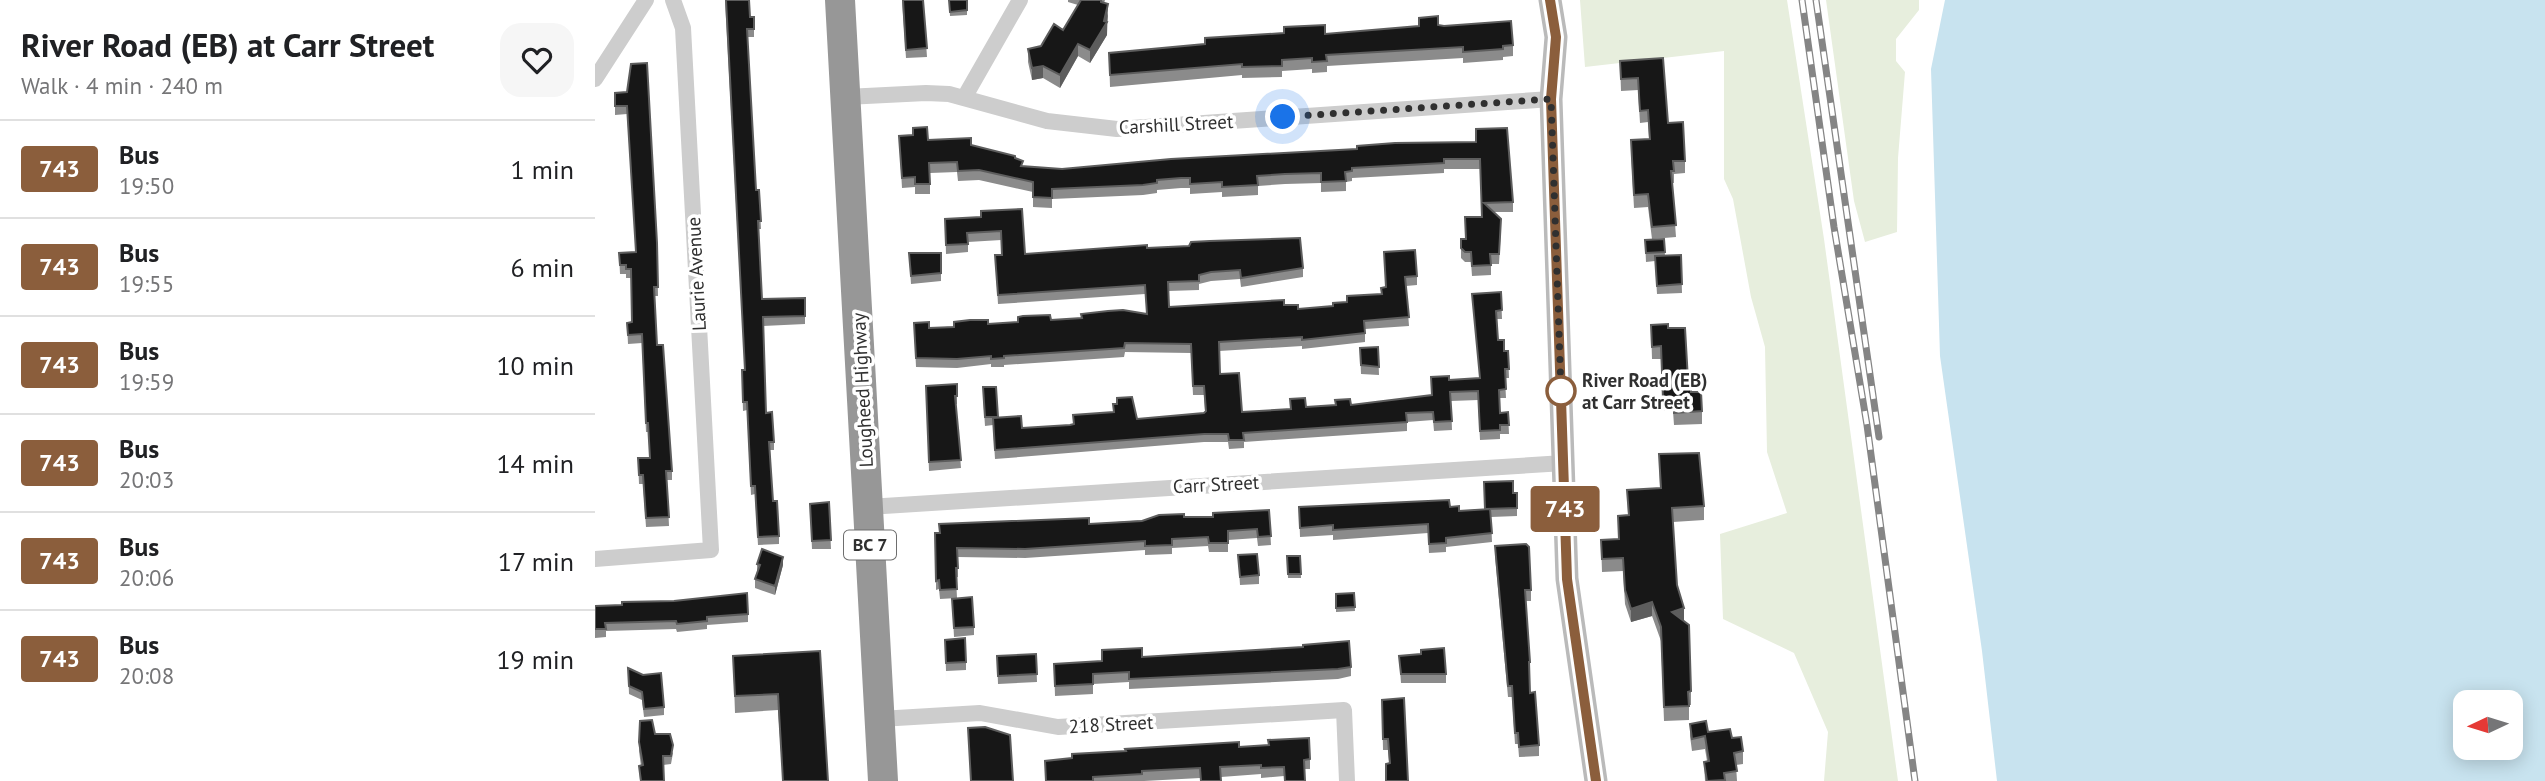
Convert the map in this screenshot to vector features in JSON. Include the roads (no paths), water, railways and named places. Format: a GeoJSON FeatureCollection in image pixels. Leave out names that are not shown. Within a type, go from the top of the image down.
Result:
{"type":"FeatureCollection","features":[{"type":"Feature","properties":{"kind":"highway","name":"Lougheed Highway"},"geometry":{"type":"LineString","coordinates":[[840,0],[883,781]]}},
{"type":"Feature","properties":{"kind":"street"},"geometry":{"type":"LineString","coordinates":[[595,79],[646,0]]}},
{"type":"Feature","properties":{"kind":"street","name":"Laurie Avenue"},"geometry":{"type":"LineString","coordinates":[[595,559],[711,550],[683,28],[673,0]]}},
{"type":"Feature","properties":{"kind":"street"},"geometry":{"type":"LineString","coordinates":[[964,98],[1020,0]]}},
{"type":"Feature","properties":{"kind":"street"},"geometry":{"type":"LineString","coordinates":[[1550,0],[1556,37],[1551,99],[1567,579],[1596,781]]}},
{"type":"Feature","properties":{"kind":"street","name":"Carshill Street"},"geometry":{"type":"LineString","coordinates":[[846,97],[926,93],[964,98],[1047,121],[1117,129],[1551,99]]}},
{"type":"Feature","properties":{"kind":"street","name":"Carr Street"},"geometry":{"type":"LineString","coordinates":[[868,507],[1564,463]]}},
{"type":"Feature","properties":{"kind":"street","name":"218 Street"},"geometry":{"type":"LineString","coordinates":[[880,719],[980,713],[1058,727],[1344,710],[1347,781]]}},
{"type":"Feature","properties":{"kind":"water"},"geometry":{"type":"Polygon","coordinates":[[[1945,0],[2545,0],[2545,781],[1997,781],[1982,651],[1940,356],[1931,69],[1945,0]]]}},
{"type":"Feature","properties":{"kind":"railway"},"geometry":{"type":"LineString","coordinates":[[1802,0],[1834,227],[1867,425],[1915,781]]}},
{"type":"Feature","properties":{"kind":"railway"},"geometry":{"type":"LineString","coordinates":[[1816,0],[1879,437]]}},
{"type":"Feature","properties":{"kind":"place","name":"River Road (EB) at Carr Street"},"geometry":{"type":"Point","coordinates":[1561,391]}}]}
